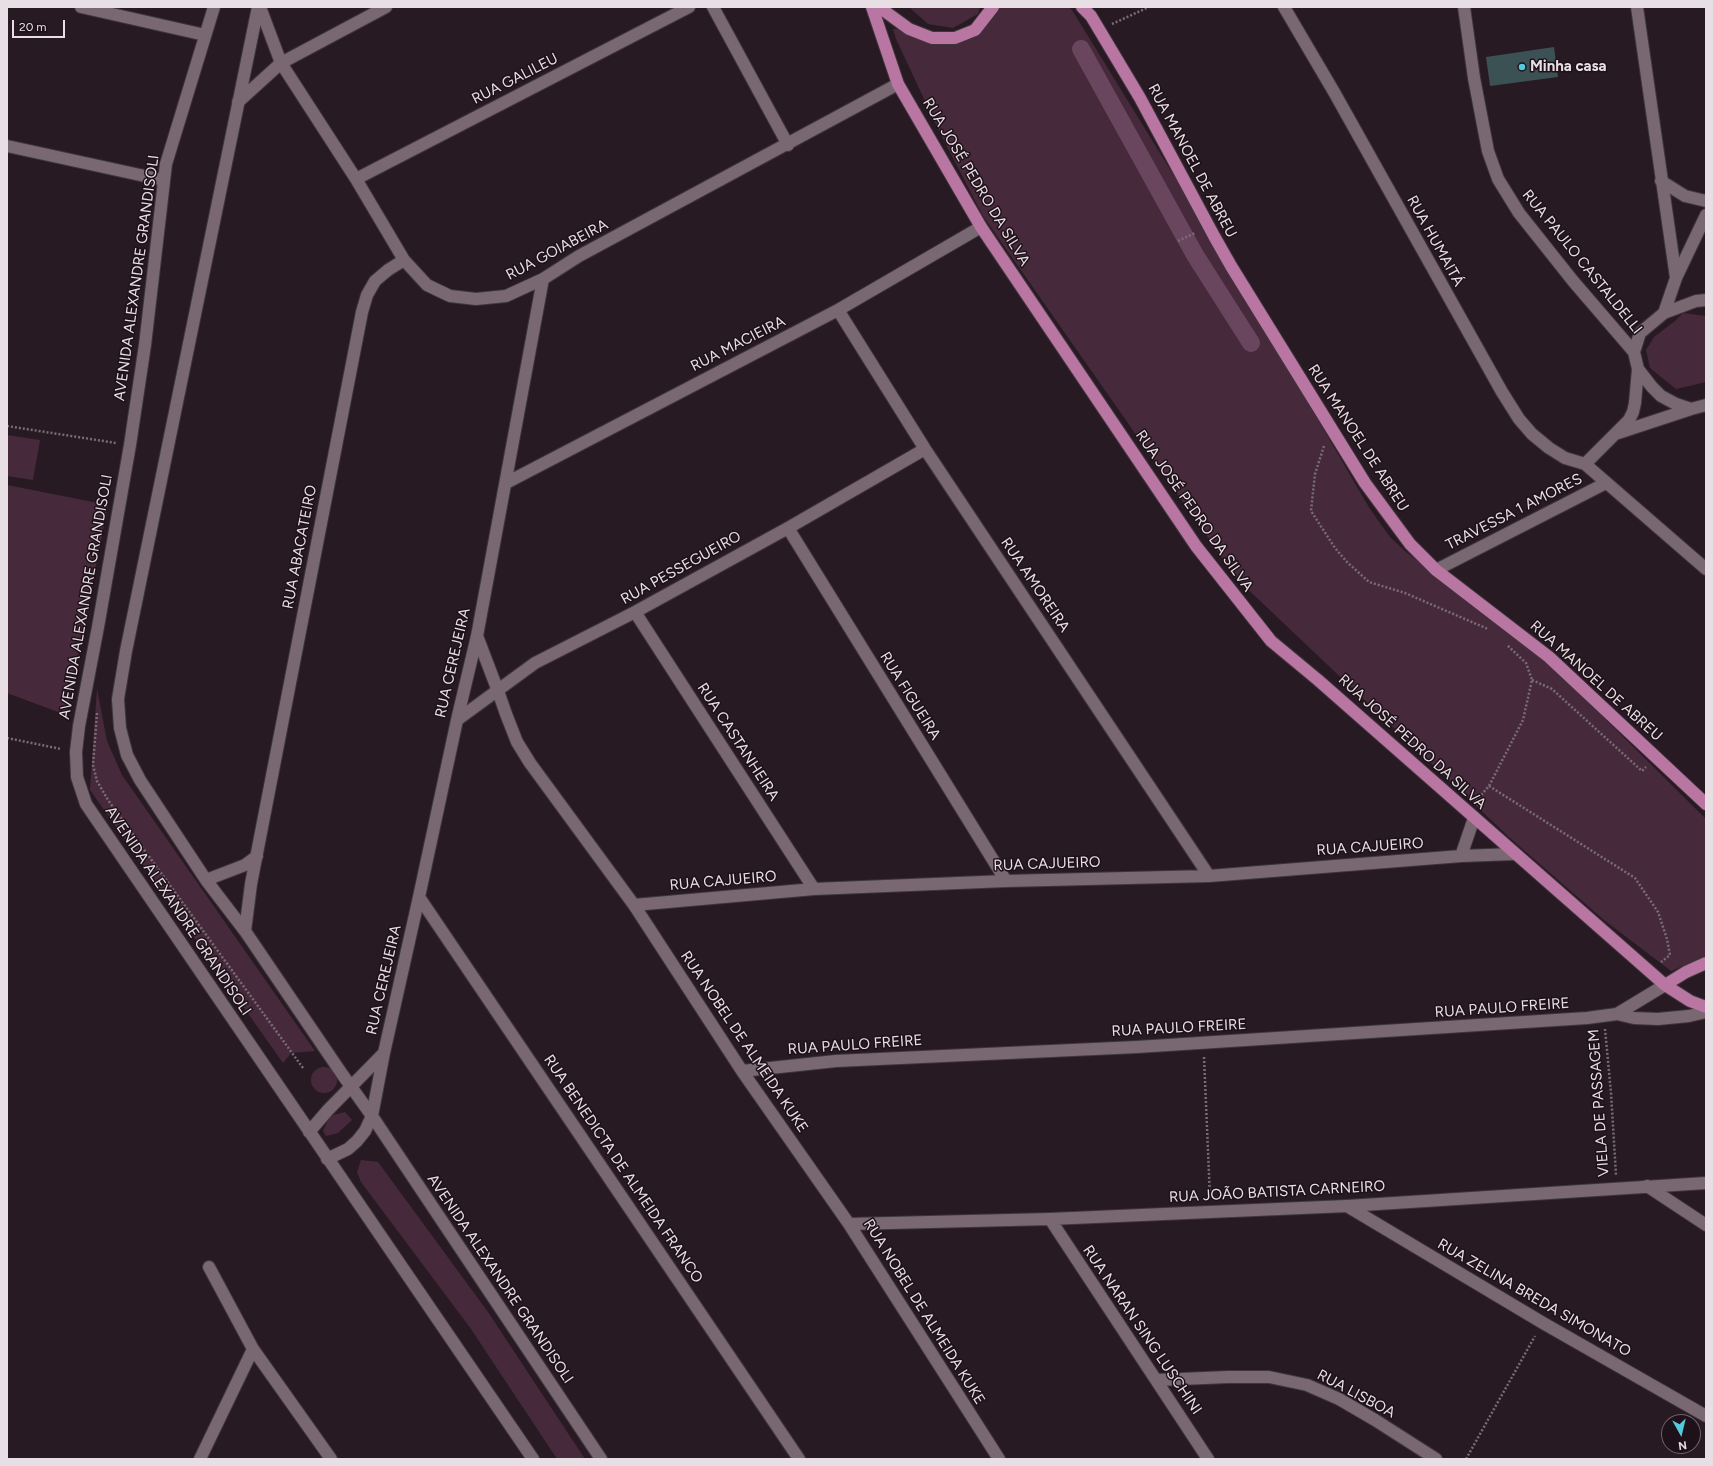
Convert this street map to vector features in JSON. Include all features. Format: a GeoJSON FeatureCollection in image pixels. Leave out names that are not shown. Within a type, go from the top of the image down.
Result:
{"type":"FeatureCollection","features":[{"type":"Feature","properties":{"kind":"main road","name":"RUA JOSÉ PEDRO DA SILVA"},"geometry":{"type":"LineString","coordinates":[[872,7],[898,84],[981,227],[1196,546],[1271,641],[1318,680],[1649,972],[1665,985],[1690,1001],[1706,1007]]}},
{"type":"Feature","properties":{"kind":"main road"},"geometry":{"type":"LineString","coordinates":[[879,7],[909,28],[932,38],[954,38],[975,30],[993,7]]}},
{"type":"Feature","properties":{"kind":"main road","name":"RUA MANOEL DE ABREU"},"geometry":{"type":"LineString","coordinates":[[1082,7],[1091,12],[1140,98],[1214,236],[1330,426],[1365,483],[1410,544],[1436,570],[1549,657],[1706,804]]}},
{"type":"Feature","properties":{"kind":"main road","name":"RUA PAULO FREIRE"},"geometry":{"type":"LineString","coordinates":[[1665,985],[1686,972],[1706,963]]}},
{"type":"Feature","properties":{"kind":"street"},"geometry":{"type":"LineString","coordinates":[[81,7],[205,35]]}},
{"type":"Feature","properties":{"kind":"street","name":"AVENIDA ALEXANDRE GRANDISOLI"},"geometry":{"type":"LineString","coordinates":[[214,7],[166,164],[163,180],[145,346],[130,445],[79,726],[76,752],[77,777],[86,804],[533,1459]]}},
{"type":"Feature","properties":{"kind":"street","name":"AVENIDA ALEXANDRE GRANDISOLI"},"geometry":{"type":"LineString","coordinates":[[259,7],[238,102],[126,651],[118,699],[120,728],[130,761],[140,780],[206,880],[245,931],[372,1116],[601,1459]]}},
{"type":"Feature","properties":{"kind":"street","name":"RUA GOIABEIRA"},"geometry":{"type":"LineString","coordinates":[[259,7],[281,63],[356,179],[404,260],[427,285],[450,296],[476,299],[506,296],[543,279],[579,256],[788,145],[898,84]]}},
{"type":"Feature","properties":{"kind":"street"},"geometry":{"type":"LineString","coordinates":[[238,102],[281,63],[386,7]]}},
{"type":"Feature","properties":{"kind":"street","name":"RUA GALILEU"},"geometry":{"type":"LineString","coordinates":[[356,179],[689,7]]}},
{"type":"Feature","properties":{"kind":"street"},"geometry":{"type":"LineString","coordinates":[[713,7],[788,145]]}},
{"type":"Feature","properties":{"kind":"street","name":"RUA HUMAITÁ"},"geometry":{"type":"LineString","coordinates":[[1284,7],[1338,99],[1502,392],[1519,419],[1532,434],[1549,448],[1565,458],[1585,464]]}},
{"type":"Feature","properties":{"kind":"street","name":"RUA PAULO CASTALDELLI"},"geometry":{"type":"LineString","coordinates":[[1464,7],[1474,78],[1488,151],[1498,179],[1519,213],[1634,352]]}},
{"type":"Feature","properties":{"kind":"street"},"geometry":{"type":"LineString","coordinates":[[1637,7],[1650,88],[1661,181],[1676,278]]}},
{"type":"Feature","properties":{"kind":"street"},"geometry":{"type":"LineString","coordinates":[[7,146],[163,180]]}},
{"type":"Feature","properties":{"kind":"street"},"geometry":{"type":"LineString","coordinates":[[1661,181],[1685,196],[1706,201]]}},
{"type":"Feature","properties":{"kind":"street"},"geometry":{"type":"LineString","coordinates":[[1664,313],[1676,278],[1706,215]]}},
{"type":"Feature","properties":{"kind":"street","name":"RUA MACIEIRA"},"geometry":{"type":"LineString","coordinates":[[506,483],[838,310],[981,227]]}},
{"type":"Feature","properties":{"kind":"street","name":"RUA ABACATEIRO"},"geometry":{"type":"LineString","coordinates":[[245,931],[251,884],[362,312],[367,295],[375,281],[388,270],[404,260]]}},
{"type":"Feature","properties":{"kind":"street","name":"RUA CEREJEIRA"},"geometry":{"type":"LineString","coordinates":[[372,1116],[384,1053],[457,720],[477,636],[543,279]]}},
{"type":"Feature","properties":{"kind":"street"},"geometry":{"type":"LineString","coordinates":[[1706,300],[1696,300],[1664,313],[1640,333],[1634,352],[1638,369],[1633,412],[1624,426],[1585,464],[1706,569]]}},
{"type":"Feature","properties":{"kind":"street","name":"RUA AMOREIRA"},"geometry":{"type":"LineString","coordinates":[[838,310],[925,449],[1210,876]]}},
{"type":"Feature","properties":{"kind":"street"},"geometry":{"type":"LineString","coordinates":[[1638,369],[1652,387],[1662,396],[1676,404],[1691,409]]}},
{"type":"Feature","properties":{"kind":"street"},"geometry":{"type":"LineString","coordinates":[[1615,434],[1706,405]]}},
{"type":"Feature","properties":{"kind":"street","name":"RUA PESSEGUEIRO"},"geometry":{"type":"LineString","coordinates":[[457,720],[535,664],[635,612],[788,528],[925,449]]}},
{"type":"Feature","properties":{"kind":"street","name":"TRAVESSA 1 AMORES"},"geometry":{"type":"LineString","coordinates":[[1436,570],[1606,483]]}},
{"type":"Feature","properties":{"kind":"street","name":"RUA FIGUEIRA"},"geometry":{"type":"LineString","coordinates":[[788,528],[1006,881]]}},
{"type":"Feature","properties":{"kind":"street","name":"RUA CASTANHEIRA"},"geometry":{"type":"LineString","coordinates":[[635,612],[814,889]]}},
{"type":"Feature","properties":{"kind":"street","name":"RUA NOBEL DE ALMEIDA KUKE"},"geometry":{"type":"LineString","coordinates":[[477,636],[517,742],[530,763],[634,905],[742,1071],[849,1224],[999,1459]]}},
{"type":"Feature","properties":{"kind":"street"},"geometry":{"type":"LineString","coordinates":[[1461,856],[1471,815]]}},
{"type":"Feature","properties":{"kind":"street","name":"RUA CAJUEIRO"},"geometry":{"type":"LineString","coordinates":[[634,905],[814,889],[1006,881],[1210,876],[1461,856],[1514,854]]}},
{"type":"Feature","properties":{"kind":"street"},"geometry":{"type":"LineString","coordinates":[[206,880],[246,865],[257,856]]}},
{"type":"Feature","properties":{"kind":"street","name":"RUA BENEDICTA DE ALMEIDA FRANCO"},"geometry":{"type":"LineString","coordinates":[[419,897],[799,1459]]}},
{"type":"Feature","properties":{"kind":"street","name":"RUA PAULO FREIRE"},"geometry":{"type":"LineString","coordinates":[[1617,1014],[1665,985]]}},
{"type":"Feature","properties":{"kind":"street","name":"RUA PAULO FREIRE"},"geometry":{"type":"LineString","coordinates":[[742,1071],[836,1061],[1203,1043],[1587,1018],[1617,1014],[1634,1018],[1658,1019],[1689,1016],[1706,1012]]}},
{"type":"Feature","properties":{"kind":"street","name":"RUA CEREJEIRA"},"geometry":{"type":"LineString","coordinates":[[351,1086],[384,1053]]}},
{"type":"Feature","properties":{"kind":"street"},"geometry":{"type":"LineString","coordinates":[[309,1132],[351,1086]]}},
{"type":"Feature","properties":{"kind":"street"},"geometry":{"type":"LineString","coordinates":[[327,1159],[348,1149],[357,1141],[365,1131],[372,1116]]}},
{"type":"Feature","properties":{"kind":"street","name":"RUA JOÃO BATISTA CARNEIRO"},"geometry":{"type":"LineString","coordinates":[[849,1224],[1050,1219],[1347,1206],[1706,1183]]}},
{"type":"Feature","properties":{"kind":"street"},"geometry":{"type":"LineString","coordinates":[[1647,1186],[1706,1225]]}},
{"type":"Feature","properties":{"kind":"street","name":"RUA ZELINA BREDA SIMONATO"},"geometry":{"type":"LineString","coordinates":[[1347,1206],[1542,1322],[1706,1416]]}},
{"type":"Feature","properties":{"kind":"street","name":"RUA NARAN SING LUSCHINI"},"geometry":{"type":"LineString","coordinates":[[1050,1219],[1208,1459]]}},
{"type":"Feature","properties":{"kind":"street"},"geometry":{"type":"LineString","coordinates":[[209,1267],[253,1349],[331,1459]]}},
{"type":"Feature","properties":{"kind":"street"},"geometry":{"type":"LineString","coordinates":[[200,1459],[253,1349]]}},
{"type":"Feature","properties":{"kind":"street","name":"RUA LISBOA"},"geometry":{"type":"LineString","coordinates":[[1157,1380],[1228,1377],[1269,1378],[1307,1385],[1339,1399],[1432,1458]]}},
{"type":"Feature","properties":{"kind":"path"},"geometry":{"type":"LineString","coordinates":[[1100,30],[1149,7]]}},
{"type":"Feature","properties":{"kind":"path"},"geometry":{"type":"LineString","coordinates":[[1178,241],[1198,232]]}},
{"type":"Feature","properties":{"kind":"path"},"geometry":{"type":"LineString","coordinates":[[7,426],[130,445]]}},
{"type":"Feature","properties":{"kind":"path"},"geometry":{"type":"LineString","coordinates":[[1330,426],[1315,474],[1311,511],[1335,548],[1347,562],[1369,582],[1405,594],[1492,631]]}},
{"type":"Feature","properties":{"kind":"path"},"geometry":{"type":"LineString","coordinates":[[1471,815],[1489,786],[1523,720],[1532,680],[1526,663],[1503,642]]}},
{"type":"Feature","properties":{"kind":"path"},"geometry":{"type":"LineString","coordinates":[[1532,680],[1552,689],[1642,771],[1656,756]]}},
{"type":"Feature","properties":{"kind":"path"},"geometry":{"type":"LineString","coordinates":[[96,709],[98,716],[93,765],[97,781],[104,794],[303,1068]]}},
{"type":"Feature","properties":{"kind":"path"},"geometry":{"type":"LineString","coordinates":[[7,738],[76,752]]}},
{"type":"Feature","properties":{"kind":"path"},"geometry":{"type":"LineString","coordinates":[[1489,786],[1635,878],[1658,912],[1670,955],[1649,972]]}},
{"type":"Feature","properties":{"kind":"path","name":"VIELA DE PASSAGEM"},"geometry":{"type":"LineString","coordinates":[[1603,1016],[1611,1093],[1617,1188]]}},
{"type":"Feature","properties":{"kind":"path"},"geometry":{"type":"LineString","coordinates":[[1203,1043],[1211,1212]]}},
{"type":"Feature","properties":{"kind":"path"},"geometry":{"type":"LineString","coordinates":[[1466,1459],[1542,1322]]}},
{"type":"Feature","properties":{"kind":"shaded area"},"geometry":{"type":"Polygon","coordinates":[[[909,7],[980,7],[978,14],[953,28],[928,24],[909,7]]]}},
{"type":"Feature","properties":{"kind":"shaded area"},"geometry":{"type":"Polygon","coordinates":[[[1000,7],[1069,7],[1072,10],[1203,223],[1370,509],[1390,537],[1406,552],[1527,645],[1573,687],[1706,819],[1706,956],[1671,971],[1604,920],[1510,838],[1237,579],[983,216],[939,131],[896,39],[893,29],[898,29],[913,38],[931,43],[951,44],[975,36],[996,14],[1000,7]]]}},
{"type":"Feature","properties":{"kind":"shaded area"},"geometry":{"type":"Polygon","coordinates":[[[1683,313],[1706,316],[1706,382],[1676,389],[1650,368],[1646,350],[1654,337],[1683,313]]]}},
{"type":"Feature","properties":{"kind":"shaded area"},"geometry":{"type":"Polygon","coordinates":[[[7,435],[40,440],[33,480],[7,476],[7,435]]]}},
{"type":"Feature","properties":{"kind":"shaded area"},"geometry":{"type":"Polygon","coordinates":[[[7,485],[108,505],[66,715],[7,693],[7,485]]]}},
{"type":"Feature","properties":{"kind":"shaded area"},"geometry":{"type":"Polygon","coordinates":[[[97,689],[107,741],[122,775],[315,1051],[291,1053],[283,1063],[90,790],[97,689]]]}},
{"type":"Feature","properties":{"kind":"shaded area"},"geometry":{"type":"Polygon","coordinates":[[[324,1067],[333,1071],[337,1080],[333,1089],[324,1093],[315,1089],[311,1080],[315,1071],[324,1067]]]}},
{"type":"Feature","properties":{"kind":"shaded area"},"geometry":{"type":"Polygon","coordinates":[[[345,1112],[352,1120],[338,1133],[326,1136],[323,1131],[328,1120],[333,1115],[345,1112]]]}},
{"type":"Feature","properties":{"kind":"shaded area"},"geometry":{"type":"Polygon","coordinates":[[[361,1160],[378,1162],[488,1312],[585,1459],[557,1459],[471,1329],[361,1182],[357,1172],[361,1160]]]}},
{"type":"Feature","properties":{"kind":"building","name":"Minha casa"},"geometry":{"type":"Polygon","coordinates":[[[1554,47],[1558,77],[1490,86],[1486,57],[1554,47]]]}},
{"type":"Feature","properties":{"kind":"waterway"},"geometry":{"type":"LineString","coordinates":[[1081,49],[1195,255],[1251,343]]}},
{"type":"Feature","properties":{"kind":"place","name":"Minha casa"},"geometry":{"type":"Point","coordinates":[1522,67]}}]}
